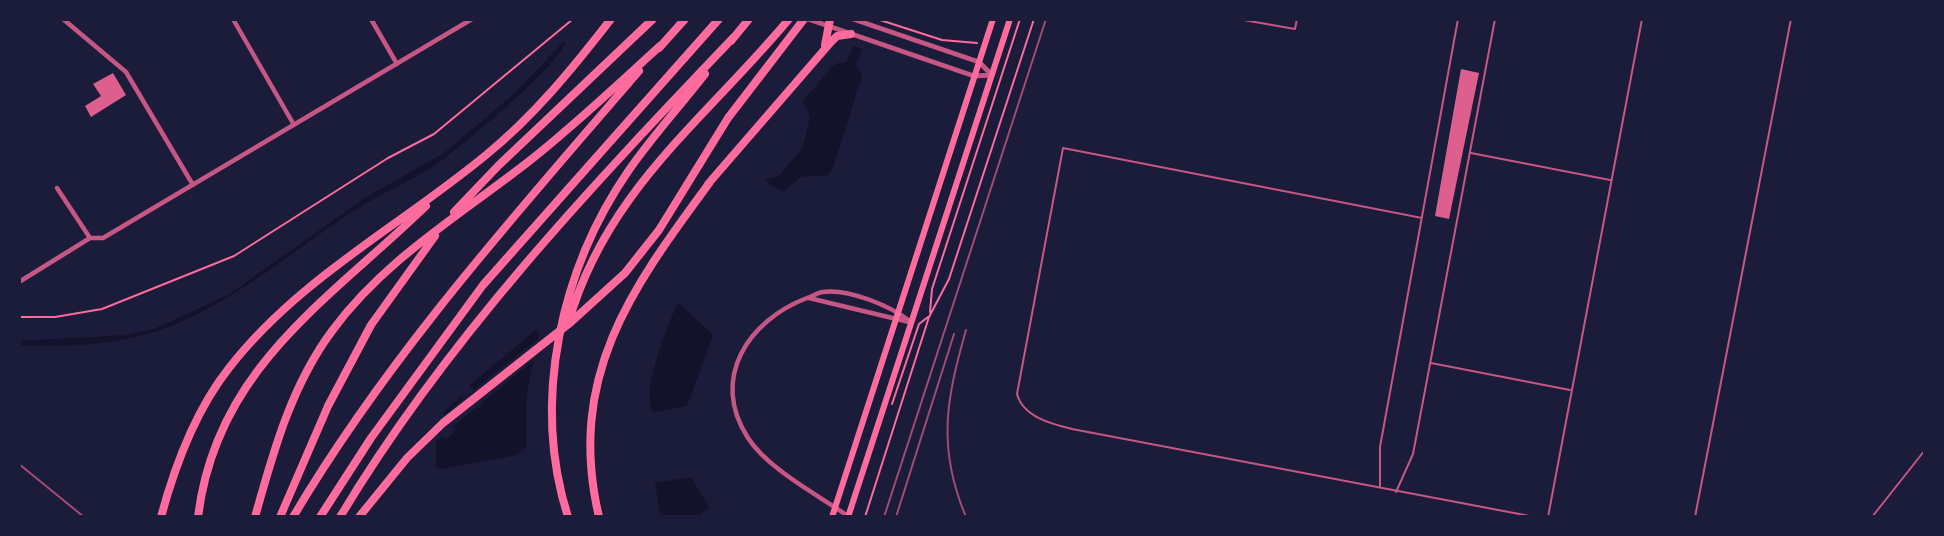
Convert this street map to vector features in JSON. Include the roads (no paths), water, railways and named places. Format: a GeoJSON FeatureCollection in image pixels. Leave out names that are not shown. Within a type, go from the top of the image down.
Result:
{"type":"FeatureCollection","features":[{"type":"Feature","properties":{"kind":"highway"},"geometry":{"type":"LineString","coordinates":[[198,517],[207,469],[218,441],[238,397],[257,368],[304,315],[537,108],[611,19]]}},
{"type":"Feature","properties":{"kind":"highway"},"geometry":{"type":"LineString","coordinates":[[280,517],[347,368],[400,282],[448,218],[499,164],[653,19]]}},
{"type":"Feature","properties":{"kind":"highway"},"geometry":{"type":"LineString","coordinates":[[293,517],[355,420],[412,342],[469,270],[685,19]]}},
{"type":"Feature","properties":{"kind":"highway"},"geometry":{"type":"LineString","coordinates":[[320,517],[399,397],[483,285],[719,19]]}},
{"type":"Feature","properties":{"kind":"highway"},"geometry":{"type":"LineString","coordinates":[[568,517],[557,474],[553,385],[557,348],[571,288],[596,227],[630,169],[749,19]]}},
{"type":"Feature","properties":{"kind":"highway"},"geometry":{"type":"LineString","coordinates":[[553,385],[572,310],[587,267],[608,228],[646,174],[789,19]]}},
{"type":"Feature","properties":{"kind":"highway"},"geometry":{"type":"LineString","coordinates":[[625,273],[659,230],[728,118],[806,19]]}},
{"type":"Feature","properties":{"kind":"highway"},"geometry":{"type":"LineString","coordinates":[[822,51],[830,23]]}},
{"type":"Feature","properties":{"kind":"highway"},"geometry":{"type":"LineString","coordinates":[[359,517],[408,458],[471,399],[571,322],[657,245],[822,51],[837,36],[851,34]]}},
{"type":"Feature","properties":{"kind":"highway"},"geometry":{"type":"LineString","coordinates":[[340,517],[383,448],[460,341],[605,173],[734,37]]}},
{"type":"Feature","properties":{"kind":"highway"},"geometry":{"type":"LineString","coordinates":[[255,517],[298,387],[331,332],[356,301],[392,266],[531,160],[660,46]]}},
{"type":"Feature","properties":{"kind":"highway"},"geometry":{"type":"LineString","coordinates":[[599,517],[592,471],[591,439],[594,398],[602,361],[614,329],[642,275],[710,182]]}},
{"type":"Feature","properties":{"kind":"highway"},"geometry":{"type":"LineString","coordinates":[[161,517],[172,477],[196,420],[228,370],[260,332],[326,274],[445,188]]}},
{"type":"Feature","properties":{"kind":"main road"},"geometry":{"type":"LineString","coordinates":[[832,517],[993,19]]}},
{"type":"Feature","properties":{"kind":"main road"},"geometry":{"type":"LineString","coordinates":[[848,517],[1010,19]]}},
{"type":"Feature","properties":{"kind":"street"},"geometry":{"type":"LineString","coordinates":[[233,19],[294,125]]}},
{"type":"Feature","properties":{"kind":"street"},"geometry":{"type":"LineString","coordinates":[[371,19],[397,64]]}},
{"type":"Feature","properties":{"kind":"street"},"geometry":{"type":"LineString","coordinates":[[19,282],[90,238],[103,239],[472,19]]}},
{"type":"Feature","properties":{"kind":"street"},"geometry":{"type":"LineString","coordinates":[[806,19],[830,23],[851,34],[974,76],[992,75]]}},
{"type":"Feature","properties":{"kind":"street"},"geometry":{"type":"LineString","coordinates":[[853,19],[979,62],[992,75]]}},
{"type":"Feature","properties":{"kind":"street"},"geometry":{"type":"LineString","coordinates":[[66,20],[126,72],[193,185]]}},
{"type":"Feature","properties":{"kind":"street"},"geometry":{"type":"LineString","coordinates":[[57,188],[90,238]]}},
{"type":"Feature","properties":{"kind":"street"},"geometry":{"type":"LineString","coordinates":[[848,517],[766,458],[749,440],[735,400],[738,360],[749,338],[762,322],[782,308],[819,292],[845,294],[899,312],[911,322]]}},
{"type":"Feature","properties":{"kind":"street"},"geometry":{"type":"LineString","coordinates":[[808,298],[842,304],[896,321],[911,322]]}},
{"type":"Feature","properties":{"kind":"lane"},"geometry":{"type":"LineString","coordinates":[[1238,19],[1295,29],[1297,19]]}},
{"type":"Feature","properties":{"kind":"lane"},"geometry":{"type":"LineString","coordinates":[[1380,488],[1380,447],[1458,19]]}},
{"type":"Feature","properties":{"kind":"lane"},"geometry":{"type":"LineString","coordinates":[[1396,492],[1413,454],[1495,19]]}},
{"type":"Feature","properties":{"kind":"lane"},"geometry":{"type":"LineString","coordinates":[[1548,517],[1642,19]]}},
{"type":"Feature","properties":{"kind":"lane"},"geometry":{"type":"LineString","coordinates":[[1695,517],[1791,19]]}},
{"type":"Feature","properties":{"kind":"lane"},"geometry":{"type":"LineString","coordinates":[[1422,218],[1063,148],[1017,394],[1021,403],[1047,422],[1072,429],[1535,517]]}},
{"type":"Feature","properties":{"kind":"lane"},"geometry":{"type":"LineString","coordinates":[[1470,153],[1612,180]]}},
{"type":"Feature","properties":{"kind":"lane"},"geometry":{"type":"LineString","coordinates":[[1430,363],[1572,390]]}},
{"type":"Feature","properties":{"kind":"lane"},"geometry":{"type":"LineString","coordinates":[[1872,517],[1925,450]]}},
{"type":"Feature","properties":{"kind":"railway"},"geometry":{"type":"LineString","coordinates":[[884,517],[1046,19]]}},
{"type":"Feature","properties":{"kind":"railway"},"geometry":{"type":"LineString","coordinates":[[966,330],[953,379],[948,446],[951,469],[966,517]]}},
{"type":"Feature","properties":{"kind":"railway"},"geometry":{"type":"LineString","coordinates":[[896,517],[954,334]]}},
{"type":"Feature","properties":{"kind":"railway"},"geometry":{"type":"LineString","coordinates":[[19,464],[84,517]]}}]}
